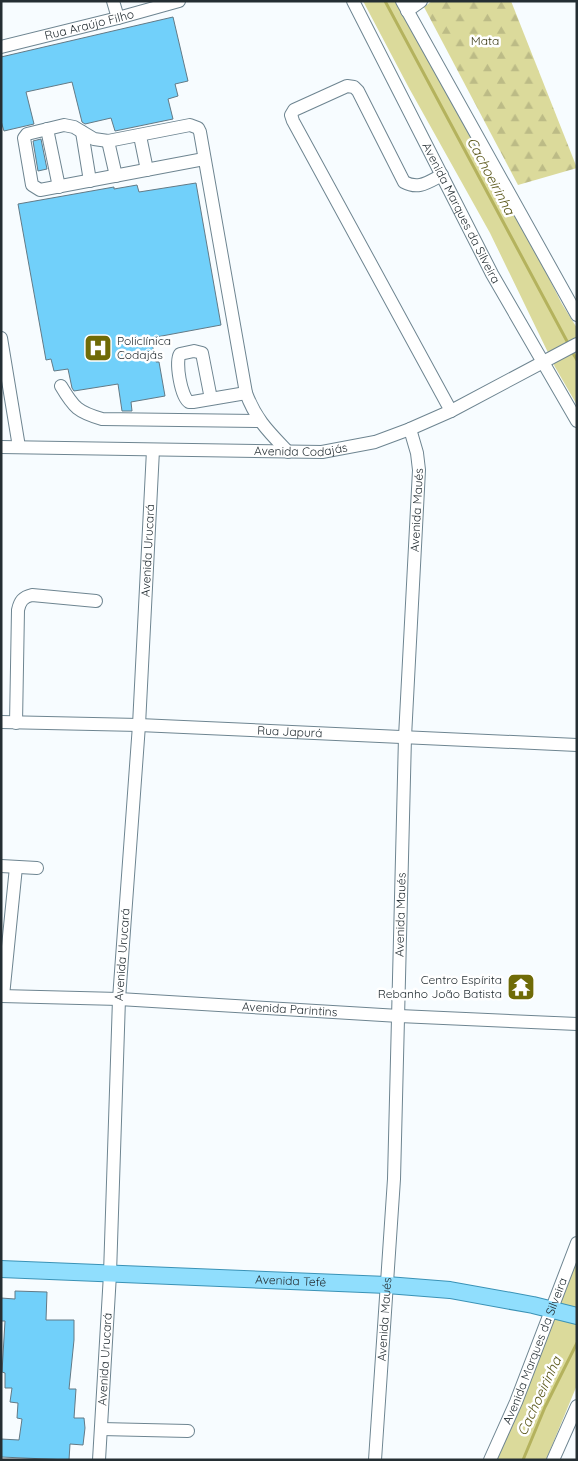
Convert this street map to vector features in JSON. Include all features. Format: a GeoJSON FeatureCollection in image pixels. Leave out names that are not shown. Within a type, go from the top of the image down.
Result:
{"type":"FeatureCollection","features":[{"type":"Feature","properties":{"kind":"main road","name":"Avenida Tefé"},"geometry":{"type":"LineString","coordinates":[[1,1269],[387,1285],[450,1290],[553,1309],[577,1316]]}},
{"type":"Feature","properties":{"kind":"street"},"geometry":{"type":"LineString","coordinates":[[113,1],[118,18]]}},
{"type":"Feature","properties":{"kind":"street","name":"Rua Araújo Filho"},"geometry":{"type":"LineString","coordinates":[[1,47],[178,1]]}},
{"type":"Feature","properties":{"kind":"street","name":"Avenida Marques da Silveira"},"geometry":{"type":"LineString","coordinates":[[352,1],[492,274],[547,359],[577,421]]}},
{"type":"Feature","properties":{"kind":"street"},"geometry":{"type":"LineString","coordinates":[[421,1],[404,6],[577,315]]}},
{"type":"Feature","properties":{"kind":"street"},"geometry":{"type":"LineString","coordinates":[[442,175],[420,187],[411,186],[404,182],[358,91],[354,87],[347,86],[294,110],[291,115],[451,411]]}},
{"type":"Feature","properties":{"kind":"street"},"geometry":{"type":"LineString","coordinates":[[204,159],[40,190],[34,188],[24,138],[27,134],[64,125],[74,127],[94,139],[108,141],[194,125],[200,132],[246,393],[260,421],[288,452]]}},
{"type":"Feature","properties":{"kind":"street"},"geometry":{"type":"LineString","coordinates":[[47,129],[58,187]]}},
{"type":"Feature","properties":{"kind":"street"},"geometry":{"type":"LineString","coordinates":[[82,132],[90,181]]}},
{"type":"Feature","properties":{"kind":"street"},"geometry":{"type":"LineString","coordinates":[[140,136],[147,170]]}},
{"type":"Feature","properties":{"kind":"street"},"geometry":{"type":"LineString","coordinates":[[108,141],[116,176]]}},
{"type":"Feature","properties":{"kind":"street"},"geometry":{"type":"LineString","coordinates":[[1,338],[19,447]]}},
{"type":"Feature","properties":{"kind":"street","name":"Avenida Codajás"},"geometry":{"type":"LineString","coordinates":[[1,446],[322,452],[375,442],[410,429],[451,411],[577,344]]}},
{"type":"Feature","properties":{"kind":"street"},"geometry":{"type":"LineString","coordinates":[[61,386],[71,404],[85,414],[102,419],[260,421]]}},
{"type":"Feature","properties":{"kind":"street"},"geometry":{"type":"LineString","coordinates":[[211,399],[246,393]]}},
{"type":"Feature","properties":{"kind":"street","name":"Avenida Maués"},"geometry":{"type":"LineString","coordinates":[[375,1460],[394,1179],[406,737],[419,470],[417,453],[410,429]]}},
{"type":"Feature","properties":{"kind":"street","name":"Avenida Urucará"},"geometry":{"type":"LineString","coordinates":[[99,1460],[110,1274],[120,998],[139,725],[153,450]]}},
{"type":"Feature","properties":{"kind":"street"},"geometry":{"type":"LineString","coordinates":[[16,723],[18,610],[20,602],[26,596],[32,595],[96,601]]}},
{"type":"Feature","properties":{"kind":"street","name":"Rua Japurá"},"geometry":{"type":"LineString","coordinates":[[1,722],[139,725],[577,745]]}},
{"type":"Feature","properties":{"kind":"street"},"geometry":{"type":"LineString","coordinates":[[1,866],[37,868]]}},
{"type":"Feature","properties":{"kind":"street"},"geometry":{"type":"LineString","coordinates":[[2,996],[16,867]]}},
{"type":"Feature","properties":{"kind":"street","name":"Avenida Parintins"},"geometry":{"type":"LineString","coordinates":[[2,996],[120,998],[399,1016],[577,1024]]}},
{"type":"Feature","properties":{"kind":"street","name":"Avenida Marques da Silveira"},"geometry":{"type":"LineString","coordinates":[[490,1460],[516,1402],[577,1243]]}},
{"type":"Feature","properties":{"kind":"street"},"geometry":{"type":"LineString","coordinates":[[554,1460],[577,1406]]}},
{"type":"Feature","properties":{"kind":"street"},"geometry":{"type":"LineString","coordinates":[[101,1428],[188,1431]]}},
{"type":"Feature","properties":{"kind":"green space"},"geometry":{"type":"Polygon","coordinates":[[[363,1],[404,1],[479,139],[562,304],[577,328],[577,405],[555,367],[490,233],[363,1]]]}},
{"type":"Feature","properties":{"kind":"green space","name":"Mata"},"geometry":{"type":"Polygon","coordinates":[[[432,1],[511,1],[577,168],[518,185],[424,7],[432,1]]]}},
{"type":"Feature","properties":{"kind":"green space"},"geometry":{"type":"Polygon","coordinates":[[[577,1260],[577,1385],[546,1460],[495,1460],[564,1295],[577,1260]]]}},
{"type":"Feature","properties":{"kind":"building"},"geometry":{"type":"Polygon","coordinates":[[[173,17],[188,81],[175,84],[178,96],[168,99],[173,119],[115,131],[111,118],[85,124],[82,122],[72,82],[26,92],[34,124],[4,131],[1,121],[1,57],[173,17]]]}},
{"type":"Feature","properties":{"kind":"building"},"geometry":{"type":"Polygon","coordinates":[[[41,139],[47,169],[38,171],[33,141],[41,139]]]}},
{"type":"Feature","properties":{"kind":"building"},"geometry":{"type":"Polygon","coordinates":[[[196,183],[221,325],[151,338],[156,362],[159,362],[165,396],[131,402],[132,411],[122,411],[118,384],[74,391],[68,369],[54,371],[51,359],[46,360],[18,204],[114,187],[114,189],[137,185],[139,192],[196,183]]]}},
{"type":"Feature","properties":{"kind":"building"},"geometry":{"type":"Polygon","coordinates":[[[15,1291],[47,1292],[46,1320],[74,1320],[69,1389],[76,1389],[74,1418],[84,1418],[85,1428],[83,1445],[70,1444],[69,1460],[1,1457],[1,1439],[19,1440],[22,1419],[17,1418],[18,1403],[10,1402],[12,1388],[5,1388],[5,1373],[2,1372],[5,1321],[1,1321],[1,1298],[15,1299],[15,1291]]]}},
{"type":"Feature","properties":{"kind":"waterway","name":"Cachoeirinha"},"geometry":{"type":"LineString","coordinates":[[385,1],[569,345]]}},
{"type":"Feature","properties":{"kind":"waterway","name":"Cachoeirinha"},"geometry":{"type":"LineString","coordinates":[[571,350],[577,360]]}},
{"type":"Feature","properties":{"kind":"waterway","name":"Cachoeirinha"},"geometry":{"type":"LineString","coordinates":[[523,1460],[545,1407],[577,1343]]}},
{"type":"Feature","properties":{"kind":"place","name":"Policlínica Codajás"},"geometry":{"type":"Point","coordinates":[98,348]}},
{"type":"Feature","properties":{"kind":"place","name":"Centro Espírita Rebanho João Batista"},"geometry":{"type":"Point","coordinates":[521,987]}}]}
